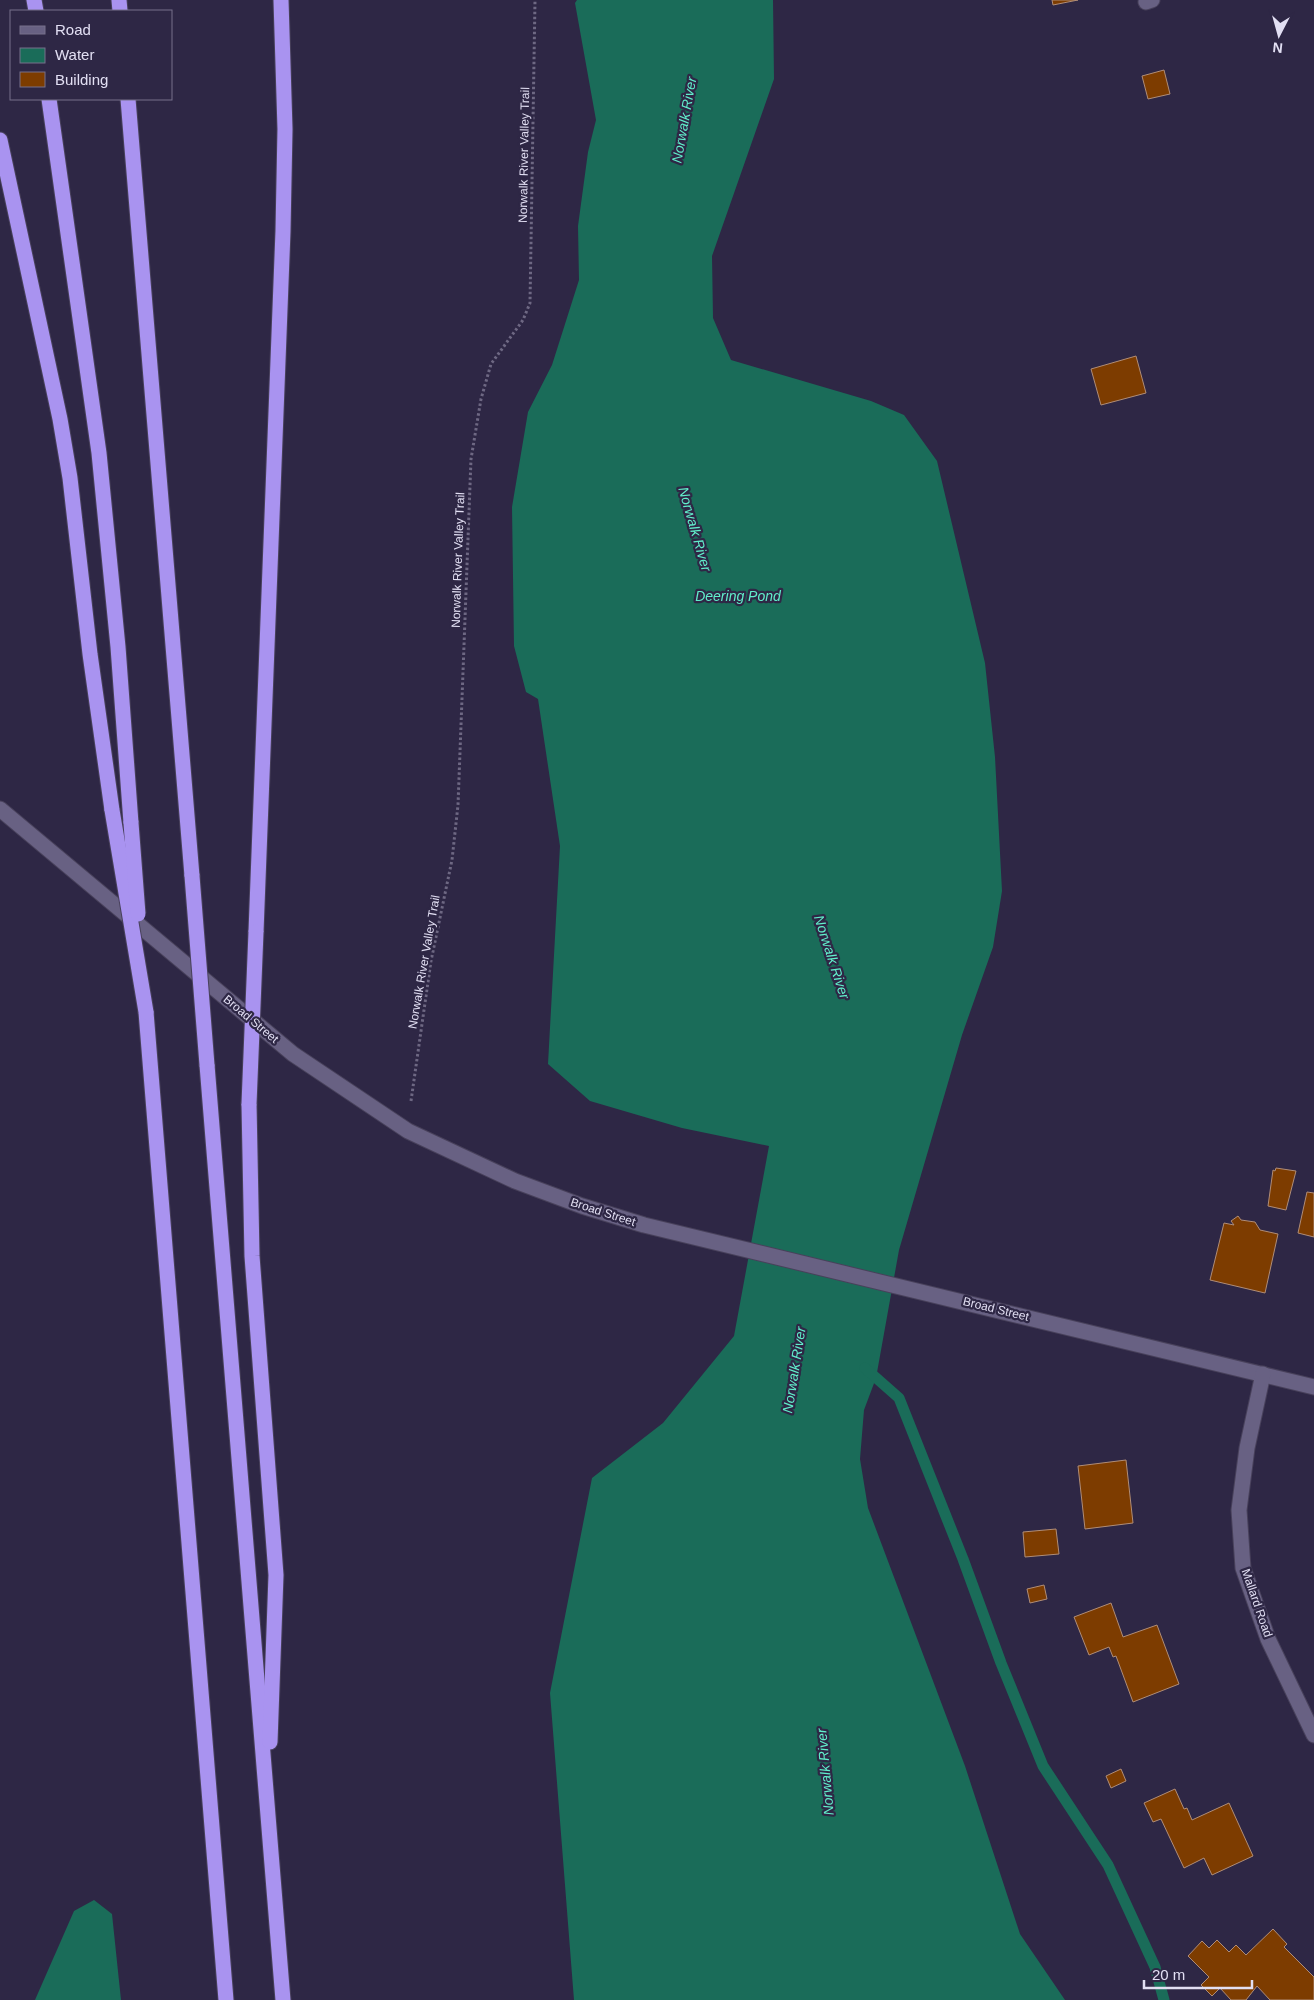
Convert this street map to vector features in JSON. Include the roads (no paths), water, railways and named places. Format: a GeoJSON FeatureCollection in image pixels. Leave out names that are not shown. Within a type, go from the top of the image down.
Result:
{"type":"FeatureCollection","features":[{"type":"Feature","properties":{"kind":"highway"},"geometry":{"type":"LineString","coordinates":[[268,1814],[276,1575],[252,1256],[249,1104],[284,231],[285,130],[281,0]]}},
{"type":"Feature","properties":{"kind":"highway"},"geometry":{"type":"LineString","coordinates":[[49,100],[98,453],[118,647],[226,2000]]}},
{"type":"Feature","properties":{"kind":"highway"},"geometry":{"type":"LineString","coordinates":[[128,100],[283,2000]]}},
{"type":"Feature","properties":{"kind":"highway"},"geometry":{"type":"LineString","coordinates":[[0,140],[60,419],[112,810],[146,1012]]}},
{"type":"Feature","properties":{"kind":"street","name":"Broad Street"},"geometry":{"type":"LineString","coordinates":[[0,809],[293,1054],[408,1131],[515,1181],[582,1206],[644,1225],[1314,1387]]}},
{"type":"Feature","properties":{"kind":"street","name":"Mallard Road"},"geometry":{"type":"LineString","coordinates":[[1262,1374],[1247,1448],[1239,1510],[1243,1568],[1268,1639],[1314,1735]]}},
{"type":"Feature","properties":{"kind":"water","name":"Deering Pond"},"geometry":{"type":"Polygon","coordinates":[[[577,0],[773,0],[774,79],[712,256],[713,318],[731,360],[871,401],[904,415],[937,461],[985,663],[995,757],[1002,891],[993,947],[962,1035],[899,1250],[876,1378],[864,1410],[860,1459],[868,1508],[965,1766],[1020,1934],[1065,2000],[574,2000],[550,1693],[592,1478],[663,1423],[734,1336],[769,1146],[682,1128],[590,1101],[548,1064],[560,846],[538,699],[526,692],[514,646],[512,507],[528,412],[552,365],[579,280],[578,226],[588,152],[596,120],[575,3],[577,0]]]}},
{"type":"Feature","properties":{"kind":"water"},"geometry":{"type":"Polygon","coordinates":[[[94,1900],[112,1914],[121,2000],[35,2000],[74,1911],[94,1900]]]}},
{"type":"Feature","properties":{"kind":"waterway"},"geometry":{"type":"LineString","coordinates":[[865,1368],[899,1398],[963,1559],[1001,1663],[1043,1766],[1108,1865],[1155,1967],[1164,2000]]}},
{"type":"Feature","properties":{"kind":"water label","name":"Norwalk River"},"geometry":{"type":"Point","coordinates":[684,120]}},
{"type":"Feature","properties":{"kind":"water label","name":"Norwalk River"},"geometry":{"type":"Point","coordinates":[695,529]}},
{"type":"Feature","properties":{"kind":"water label","name":"Norwalk River"},"geometry":{"type":"Point","coordinates":[832,957]}},
{"type":"Feature","properties":{"kind":"water label","name":"Norwalk River"},"geometry":{"type":"Point","coordinates":[794,1370]}},
{"type":"Feature","properties":{"kind":"water label","name":"Norwalk River"},"geometry":{"type":"Point","coordinates":[825,1772]}}]}
